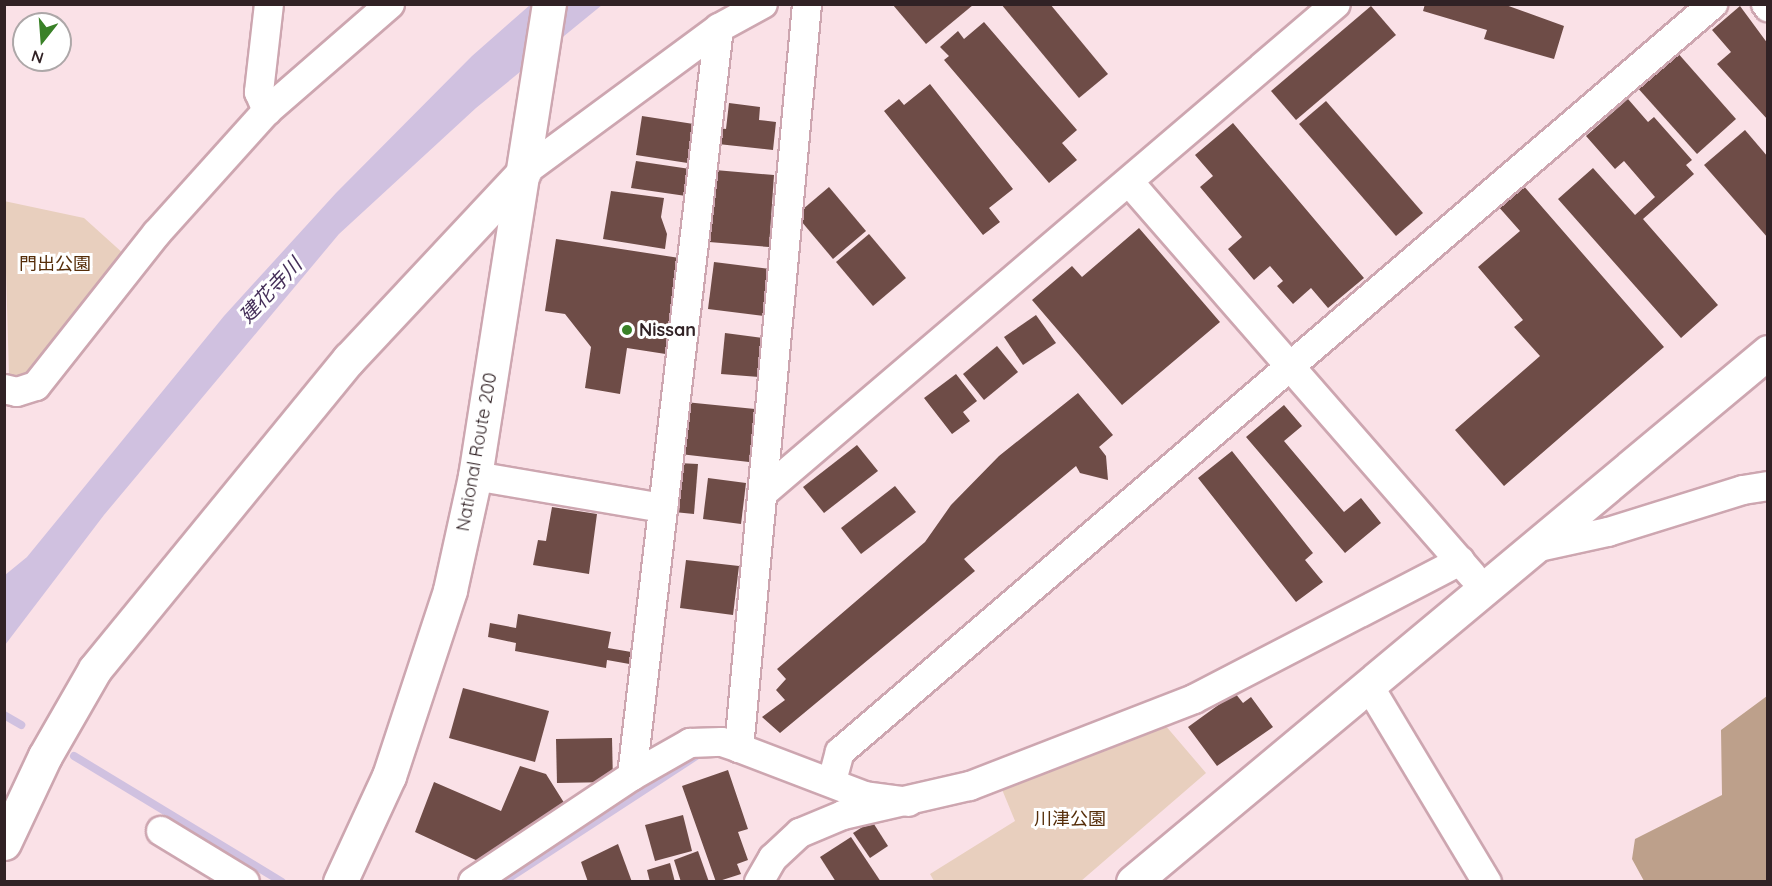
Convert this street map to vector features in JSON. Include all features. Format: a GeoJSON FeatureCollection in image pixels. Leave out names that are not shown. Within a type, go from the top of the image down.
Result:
{"type":"FeatureCollection","features":[{"type":"Feature","properties":{"kind":"main road","name":"National Route 200"},"geometry":{"type":"LineString","coordinates":[[340,882],[389,776],[422,685],[450,590],[475,476],[549,4]]}},
{"type":"Feature","properties":{"kind":"main road"},"geometry":{"type":"LineString","coordinates":[[4,843],[45,756],[95,669],[349,359],[524,172]]}},
{"type":"Feature","properties":{"kind":"main road"},"geometry":{"type":"LineString","coordinates":[[1133,882],[1767,352]]}},
{"type":"Feature","properties":{"kind":"street"},"geometry":{"type":"LineString","coordinates":[[267,111],[258,92],[269,4]]}},
{"type":"Feature","properties":{"kind":"street"},"geometry":{"type":"LineString","coordinates":[[4,389],[17,392],[36,386],[157,234],[267,111],[390,4]]}},
{"type":"Feature","properties":{"kind":"street"},"geometry":{"type":"LineString","coordinates":[[524,172],[719,28],[763,4]]}},
{"type":"Feature","properties":{"kind":"street"},"geometry":{"type":"LineString","coordinates":[[739,748],[807,4]]}},
{"type":"Feature","properties":{"kind":"street"},"geometry":{"type":"LineString","coordinates":[[763,493],[1130,183],[1336,4]]}},
{"type":"Feature","properties":{"kind":"street"},"geometry":{"type":"LineString","coordinates":[[832,781],[840,752],[1713,4]]}},
{"type":"Feature","properties":{"kind":"street"},"geometry":{"type":"LineString","coordinates":[[632,776],[719,28]]}},
{"type":"Feature","properties":{"kind":"street"},"geometry":{"type":"LineString","coordinates":[[1130,183],[1291,365],[1482,588]]}},
{"type":"Feature","properties":{"kind":"street"},"geometry":{"type":"LineString","coordinates":[[475,476],[663,508]]}},
{"type":"Feature","properties":{"kind":"street"},"geometry":{"type":"LineString","coordinates":[[1534,548],[1608,532],[1743,490],[1767,486]]}},
{"type":"Feature","properties":{"kind":"street"},"geometry":{"type":"LineString","coordinates":[[759,882],[773,858],[800,833],[843,815],[909,802],[970,786],[1194,699],[1460,561]]}},
{"type":"Feature","properties":{"kind":"street"},"geometry":{"type":"LineString","coordinates":[[1369,686],[1487,882]]}},
{"type":"Feature","properties":{"kind":"street"},"geometry":{"type":"LineString","coordinates":[[473,882],[632,776],[690,743],[722,742],[832,781],[864,796],[909,802]]}},
{"type":"Feature","properties":{"kind":"street"},"geometry":{"type":"LineString","coordinates":[[162,831],[245,882]]}},
{"type":"Feature","properties":{"kind":"green space","name":"門出公園"},"geometry":{"type":"Polygon","coordinates":[[[4,201],[84,218],[125,255],[33,377],[22,380],[9,376],[4,201]]]}},
{"type":"Feature","properties":{"kind":"green space","name":"川津公園"},"geometry":{"type":"Polygon","coordinates":[[[1165,725],[1206,773],[1081,881],[934,881],[930,874],[1015,821],[1001,787],[1165,725]]]}},
{"type":"Feature","properties":{"kind":"shaded area"},"geometry":{"type":"Polygon","coordinates":[[[1767,696],[1767,881],[1644,881],[1632,859],[1635,839],[1722,795],[1721,730],[1767,696]]]}},
{"type":"Feature","properties":{"kind":"water","name":"建花寺川"},"geometry":{"type":"Polygon","coordinates":[[[530,5],[602,5],[476,108],[339,234],[104,515],[5,645],[5,575],[27,557],[224,316],[336,193],[472,56],[530,5]]]}},
{"type":"Feature","properties":{"kind":"building"},"geometry":{"type":"Polygon","coordinates":[[[1001,4],[1050,4],[1108,74],[1079,98],[1001,4]]]}},
{"type":"Feature","properties":{"kind":"building"},"geometry":{"type":"Polygon","coordinates":[[[1425,4],[1503,4],[1564,26],[1554,59],[1484,39],[1487,30],[1423,11],[1425,4]]]}},
{"type":"Feature","properties":{"kind":"building"},"geometry":{"type":"Polygon","coordinates":[[[893,5],[973,5],[926,44],[893,5]]]}},
{"type":"Feature","properties":{"kind":"building"},"geometry":{"type":"Polygon","coordinates":[[[1371,6],[1396,35],[1296,120],[1271,91],[1371,6]]]}},
{"type":"Feature","properties":{"kind":"building"},"geometry":{"type":"Polygon","coordinates":[[[1740,6],[1768,44],[1768,120],[1717,64],[1731,52],[1712,30],[1740,6]]]}},
{"type":"Feature","properties":{"kind":"building"},"geometry":{"type":"Polygon","coordinates":[[[984,22],[1077,130],[1062,143],[1077,160],[1049,183],[944,60],[949,56],[940,47],[958,31],[964,39],[984,22]]]}},
{"type":"Feature","properties":{"kind":"building"},"geometry":{"type":"Polygon","coordinates":[[[1676,51],[1736,119],[1697,154],[1636,86],[1676,51]]]}},
{"type":"Feature","properties":{"kind":"building"},"geometry":{"type":"Polygon","coordinates":[[[930,84],[1013,189],[989,208],[1000,222],[983,235],[884,111],[899,99],[904,105],[930,84]]]}},
{"type":"Feature","properties":{"kind":"building"},"geometry":{"type":"Polygon","coordinates":[[[1628,99],[1648,122],[1654,117],[1692,160],[1686,165],[1694,174],[1643,219],[1718,305],[1681,338],[1558,199],[1593,168],[1635,215],[1655,197],[1624,161],[1615,169],[1586,136],[1628,99]]]}},
{"type":"Feature","properties":{"kind":"building"},"geometry":{"type":"Polygon","coordinates":[[[1326,101],[1423,213],[1396,236],[1299,124],[1326,101]]]}},
{"type":"Feature","properties":{"kind":"building"},"geometry":{"type":"Polygon","coordinates":[[[729,103],[760,107],[759,120],[776,122],[773,150],[718,144],[719,128],[726,129],[729,103]]]}},
{"type":"Feature","properties":{"kind":"building"},"geometry":{"type":"Polygon","coordinates":[[[642,116],[700,125],[694,164],[636,155],[642,116]]]}},
{"type":"Feature","properties":{"kind":"building"},"geometry":{"type":"Polygon","coordinates":[[[1233,123],[1364,278],[1328,308],[1311,288],[1293,304],[1277,286],[1283,281],[1270,266],[1254,280],[1228,249],[1242,237],[1200,187],[1213,176],[1195,155],[1233,123]]]}},
{"type":"Feature","properties":{"kind":"building"},"geometry":{"type":"Polygon","coordinates":[[[1745,130],[1768,157],[1768,238],[1704,165],[1745,130]]]}},
{"type":"Feature","properties":{"kind":"building"},"geometry":{"type":"Polygon","coordinates":[[[636,161],[690,169],[686,196],[631,188],[636,161]]]}},
{"type":"Feature","properties":{"kind":"building"},"geometry":{"type":"Polygon","coordinates":[[[715,170],[774,175],[769,247],[709,242],[715,170]]]}},
{"type":"Feature","properties":{"kind":"building"},"geometry":{"type":"Polygon","coordinates":[[[1522,184],[1664,347],[1504,486],[1455,430],[1540,356],[1514,327],[1523,320],[1478,267],[1520,231],[1497,205],[1522,184]]]}},
{"type":"Feature","properties":{"kind":"building"},"geometry":{"type":"Polygon","coordinates":[[[829,187],[866,231],[833,259],[796,215],[829,187]]]}},
{"type":"Feature","properties":{"kind":"building"},"geometry":{"type":"Polygon","coordinates":[[[611,191],[664,198],[661,217],[667,234],[665,249],[603,239],[611,191]]]}},
{"type":"Feature","properties":{"kind":"building"},"geometry":{"type":"Polygon","coordinates":[[[1139,228],[1220,322],[1122,405],[1032,300],[1072,266],[1082,277],[1139,228]]]}},
{"type":"Feature","properties":{"kind":"building"},"geometry":{"type":"Polygon","coordinates":[[[869,234],[906,278],[873,306],[836,262],[869,234]]]}},
{"type":"Feature","properties":{"kind":"building","name":"Nissan"},"geometry":{"type":"Polygon","coordinates":[[[556,239],[686,259],[672,355],[627,348],[620,394],[585,388],[591,347],[565,314],[545,311],[556,239]]]}},
{"type":"Feature","properties":{"kind":"building"},"geometry":{"type":"Polygon","coordinates":[[[714,262],[770,269],[764,316],[708,309],[714,262]]]}},
{"type":"Feature","properties":{"kind":"building"},"geometry":{"type":"Polygon","coordinates":[[[1036,315],[1056,343],[1023,365],[1004,337],[1036,315]]]}},
{"type":"Feature","properties":{"kind":"building"},"geometry":{"type":"Polygon","coordinates":[[[725,333],[763,338],[759,377],[721,374],[725,333]]]}},
{"type":"Feature","properties":{"kind":"building"},"geometry":{"type":"Polygon","coordinates":[[[997,346],[1018,372],[984,400],[963,374],[997,346]]]}},
{"type":"Feature","properties":{"kind":"building"},"geometry":{"type":"Polygon","coordinates":[[[956,374],[977,401],[963,412],[970,421],[952,434],[924,398],[956,374]]]}},
{"type":"Feature","properties":{"kind":"building"},"geometry":{"type":"Polygon","coordinates":[[[1078,393],[1113,435],[1099,447],[1106,456],[1108,480],[1080,473],[1076,466],[964,559],[975,571],[780,733],[762,717],[785,700],[776,690],[786,679],[777,669],[925,542],[951,505],[999,456],[1078,393]]]}},
{"type":"Feature","properties":{"kind":"building"},"geometry":{"type":"Polygon","coordinates":[[[685,402],[755,409],[749,462],[680,454],[685,402]]]}},
{"type":"Feature","properties":{"kind":"building"},"geometry":{"type":"Polygon","coordinates":[[[1284,405],[1302,426],[1284,441],[1344,512],[1361,498],[1381,523],[1345,553],[1246,437],[1284,405]]]}},
{"type":"Feature","properties":{"kind":"building"},"geometry":{"type":"Polygon","coordinates":[[[857,445],[878,471],[824,513],[803,487],[857,445]]]}},
{"type":"Feature","properties":{"kind":"building"},"geometry":{"type":"Polygon","coordinates":[[[1232,451],[1313,553],[1305,560],[1323,582],[1296,602],[1198,478],[1232,451]]]}},
{"type":"Feature","properties":{"kind":"building"},"geometry":{"type":"Polygon","coordinates":[[[678,463],[698,464],[694,514],[674,512],[678,463]]]}},
{"type":"Feature","properties":{"kind":"building"},"geometry":{"type":"Polygon","coordinates":[[[708,478],[746,483],[741,524],[703,519],[708,478]]]}},
{"type":"Feature","properties":{"kind":"building"},"geometry":{"type":"Polygon","coordinates":[[[895,486],[916,512],[861,554],[841,528],[895,486]]]}},
{"type":"Feature","properties":{"kind":"building"},"geometry":{"type":"Polygon","coordinates":[[[552,507],[597,514],[589,574],[533,565],[538,540],[546,541],[552,507]]]}},
{"type":"Feature","properties":{"kind":"building"},"geometry":{"type":"Polygon","coordinates":[[[686,560],[739,566],[733,615],[680,608],[686,560]]]}},
{"type":"Feature","properties":{"kind":"building"},"geometry":{"type":"Polygon","coordinates":[[[518,614],[611,632],[608,648],[637,653],[635,665],[607,660],[606,668],[515,651],[516,643],[488,637],[490,623],[516,628],[518,614]]]}},
{"type":"Feature","properties":{"kind":"building"},"geometry":{"type":"Polygon","coordinates":[[[463,688],[549,711],[535,762],[449,738],[463,688]]]}},
{"type":"Feature","properties":{"kind":"building"},"geometry":{"type":"Polygon","coordinates":[[[1235,693],[1243,703],[1251,697],[1273,727],[1217,766],[1188,727],[1235,693]]]}},
{"type":"Feature","properties":{"kind":"building"},"geometry":{"type":"Polygon","coordinates":[[[612,738],[613,782],[557,783],[556,739],[612,738]]]}},
{"type":"Feature","properties":{"kind":"building"},"geometry":{"type":"Polygon","coordinates":[[[520,766],[546,774],[568,809],[480,862],[415,832],[434,782],[501,811],[520,766]]]}},
{"type":"Feature","properties":{"kind":"building"},"geometry":{"type":"Polygon","coordinates":[[[728,770],[748,829],[738,832],[748,860],[737,864],[741,874],[716,882],[682,786],[728,770]]]}},
{"type":"Feature","properties":{"kind":"building"},"geometry":{"type":"Polygon","coordinates":[[[683,815],[692,851],[655,861],[645,825],[683,815]]]}},
{"type":"Feature","properties":{"kind":"building"},"geometry":{"type":"Polygon","coordinates":[[[872,821],[888,846],[870,858],[853,833],[872,821]]]}},
{"type":"Feature","properties":{"kind":"building"},"geometry":{"type":"Polygon","coordinates":[[[851,837],[881,882],[836,882],[820,857],[851,837]]]}},
{"type":"Feature","properties":{"kind":"building"},"geometry":{"type":"Polygon","coordinates":[[[618,844],[632,882],[588,882],[581,862],[618,844]]]}},
{"type":"Feature","properties":{"kind":"building"},"geometry":{"type":"Polygon","coordinates":[[[698,851],[709,882],[681,882],[674,860],[698,851]]]}},
{"type":"Feature","properties":{"kind":"building"},"geometry":{"type":"Polygon","coordinates":[[[670,863],[675,882],[650,882],[647,870],[670,863]]]}},
{"type":"Feature","properties":{"kind":"waterway"},"geometry":{"type":"LineString","coordinates":[[4,715],[21,725]]}},
{"type":"Feature","properties":{"kind":"waterway"},"geometry":{"type":"LineString","coordinates":[[503,882],[698,755]]}},
{"type":"Feature","properties":{"kind":"waterway"},"geometry":{"type":"LineString","coordinates":[[74,756],[282,882]]}},
{"type":"Feature","properties":{"kind":"place","name":"Nissan"},"geometry":{"type":"Point","coordinates":[627,330]}}]}
